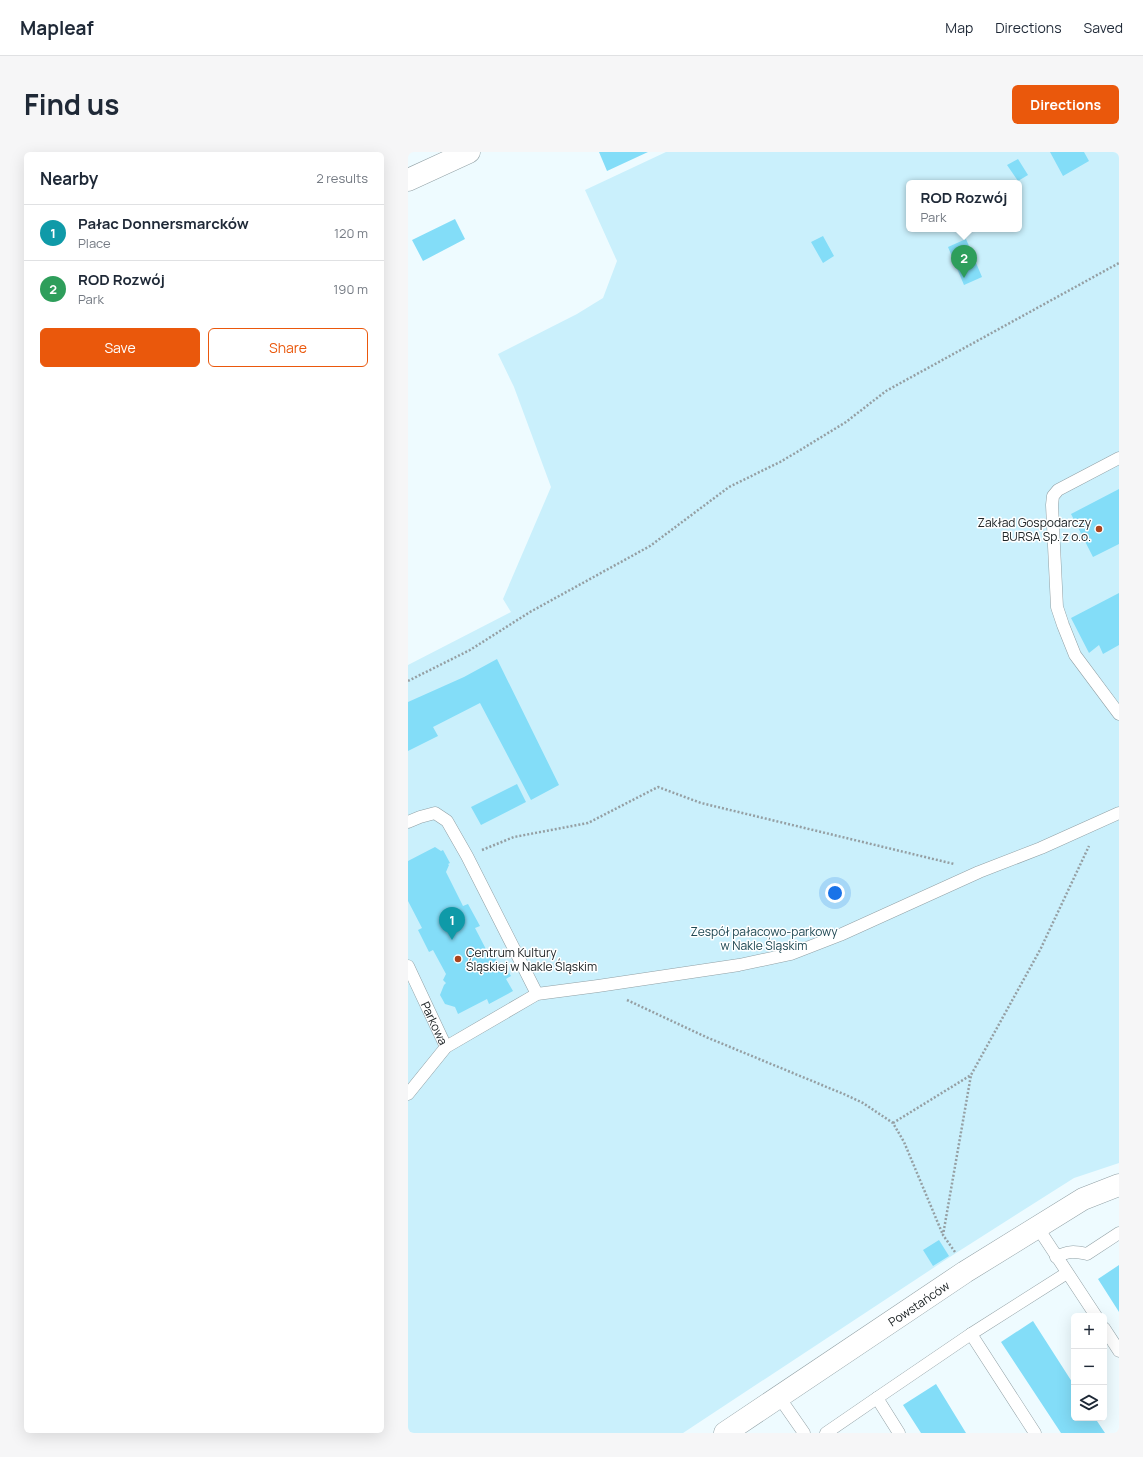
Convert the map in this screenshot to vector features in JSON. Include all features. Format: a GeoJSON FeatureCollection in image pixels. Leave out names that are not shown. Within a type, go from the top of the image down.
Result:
{"type":"FeatureCollection","features":[{"type":"Feature","properties":{"kind":"street"},"geometry":{"type":"LineString","coordinates":[[408,180],[469,152]]}},
{"type":"Feature","properties":{"kind":"street","name":"Powstańców"},"geometry":{"type":"LineString","coordinates":[[725,1433],[965,1272],[1083,1199],[1119,1185]]}},
{"type":"Feature","properties":{"kind":"lane"},"geometry":{"type":"LineString","coordinates":[[1119,458],[1058,490],[1053,496],[1052,505],[1058,607],[1062,625],[1075,655],[1119,714]]}},
{"type":"Feature","properties":{"kind":"lane"},"geometry":{"type":"LineString","coordinates":[[408,822],[435,813],[448,821],[537,994]]}},
{"type":"Feature","properties":{"kind":"lane"},"geometry":{"type":"LineString","coordinates":[[446,1047],[537,994],[739,965],[791,954],[840,935],[979,872],[1041,848],[1100,823],[1119,813]]}},
{"type":"Feature","properties":{"kind":"lane","name":"Parkowa"},"geometry":{"type":"LineString","coordinates":[[408,966],[446,1047],[408,1094]]}},
{"type":"Feature","properties":{"kind":"lane"},"geometry":{"type":"LineString","coordinates":[[1038,1228],[1094,1313]]}},
{"type":"Feature","properties":{"kind":"lane"},"geometry":{"type":"LineString","coordinates":[[1056,1257],[1066,1252],[1087,1254],[1119,1234]]}},
{"type":"Feature","properties":{"kind":"lane"},"geometry":{"type":"LineString","coordinates":[[826,1433],[971,1334],[1067,1273]]}},
{"type":"Feature","properties":{"kind":"lane"},"geometry":{"type":"LineString","coordinates":[[1107,1333],[1119,1351]]}},
{"type":"Feature","properties":{"kind":"lane"},"geometry":{"type":"LineString","coordinates":[[971,1334],[1035,1433]]}},
{"type":"Feature","properties":{"kind":"lane"},"geometry":{"type":"LineString","coordinates":[[780,1397],[804,1433]]}},
{"type":"Feature","properties":{"kind":"lane"},"geometry":{"type":"LineString","coordinates":[[877,1398],[899,1433]]}},
{"type":"Feature","properties":{"kind":"path"},"geometry":{"type":"LineString","coordinates":[[408,681],[470,650],[530,612],[650,546],[729,487],[797,452],[846,422],[886,391],[1119,263]]}},
{"type":"Feature","properties":{"kind":"path"},"geometry":{"type":"LineString","coordinates":[[467,856],[514,837],[588,823],[658,787],[701,803],[947,862]]}},
{"type":"Feature","properties":{"kind":"path"},"geometry":{"type":"LineString","coordinates":[[943,1235],[971,1075],[1042,948],[1100,823]]}},
{"type":"Feature","properties":{"kind":"path"},"geometry":{"type":"LineString","coordinates":[[598,986],[706,1037],[846,1095],[862,1103],[893,1123],[904,1142],[943,1235],[956,1253]]}},
{"type":"Feature","properties":{"kind":"path"},"geometry":{"type":"LineString","coordinates":[[893,1123],[971,1075]]}},
{"type":"Feature","properties":{"kind":"green space","name":"Zespół pałacowo-parkowy w Nakle Śląskim"},"geometry":{"type":"Polygon","coordinates":[[[666,152],[1119,152],[1119,1163],[1074,1178],[956,1253],[683,1433],[408,1433],[408,665],[511,612],[503,599],[551,487],[514,387],[498,354],[577,314],[603,298],[617,261],[585,190],[666,152]]]}},
{"type":"Feature","properties":{"kind":"building"},"geometry":{"type":"Polygon","coordinates":[[[599,152],[648,152],[607,171],[599,152]]]}},
{"type":"Feature","properties":{"kind":"building"},"geometry":{"type":"Polygon","coordinates":[[[1050,152],[1084,152],[1089,161],[1063,176],[1050,152]]]}},
{"type":"Feature","properties":{"kind":"building"},"geometry":{"type":"Polygon","coordinates":[[[1018,159],[1028,175],[1017,180],[1007,165],[1018,159]]]}},
{"type":"Feature","properties":{"kind":"building"},"geometry":{"type":"Polygon","coordinates":[[[455,219],[465,239],[423,261],[412,240],[455,219]]]}},
{"type":"Feature","properties":{"kind":"building"},"geometry":{"type":"Polygon","coordinates":[[[823,236],[834,256],[823,263],[811,242],[823,236]]]}},
{"type":"Feature","properties":{"kind":"building"},"geometry":{"type":"Polygon","coordinates":[[[966,239],[982,277],[964,285],[948,247],[966,239]]]}},
{"type":"Feature","properties":{"kind":"building","name":"Zakład Gospodarczy BURSA Sp. z o.o."},"geometry":{"type":"Polygon","coordinates":[[[1119,489],[1119,544],[1093,557],[1071,514],[1119,489]]]}},
{"type":"Feature","properties":{"kind":"building"},"geometry":{"type":"Polygon","coordinates":[[[1119,593],[1119,645],[1103,654],[1099,645],[1089,653],[1071,618],[1119,593]]]}},
{"type":"Feature","properties":{"kind":"building"},"geometry":{"type":"Polygon","coordinates":[[[497,659],[559,785],[531,800],[480,703],[433,727],[438,736],[408,751],[408,702],[464,677],[497,659]]]}},
{"type":"Feature","properties":{"kind":"building"},"geometry":{"type":"Polygon","coordinates":[[[517,784],[526,802],[481,825],[471,807],[517,784]]]}},
{"type":"Feature","properties":{"kind":"building"},"geometry":{"type":"Polygon","coordinates":[[[435,847],[441,851],[443,850],[450,863],[448,864],[449,865],[446,872],[463,906],[468,904],[480,926],[475,928],[489,955],[493,953],[499,965],[504,963],[511,976],[506,979],[513,991],[489,1004],[487,999],[458,1014],[455,1007],[445,1004],[440,995],[446,983],[443,980],[446,974],[433,950],[429,952],[418,930],[422,928],[408,901],[408,861],[435,847]]]}},
{"type":"Feature","properties":{"kind":"building"},"geometry":{"type":"Polygon","coordinates":[[[939,1240],[949,1256],[933,1266],[923,1250],[939,1240]]]}},
{"type":"Feature","properties":{"kind":"building"},"geometry":{"type":"Polygon","coordinates":[[[1119,1265],[1119,1312],[1098,1279],[1119,1265]]]}},
{"type":"Feature","properties":{"kind":"building"},"geometry":{"type":"Polygon","coordinates":[[[1033,1321],[1071,1380],[1071,1421],[1097,1421],[1105,1433],[1061,1433],[1001,1342],[1033,1321]]]}},
{"type":"Feature","properties":{"kind":"building"},"geometry":{"type":"Polygon","coordinates":[[[936,1384],[966,1433],[921,1433],[903,1405],[936,1384]]]}},
{"type":"Feature","properties":{"kind":"place","name":"ROD Rozwój"},"geometry":{"type":"Point","coordinates":[964,278]}},
{"type":"Feature","properties":{"kind":"place","name":"Zakład Gospodarczy BURSA Sp. z o.o."},"geometry":{"type":"Point","coordinates":[1099,529]}},
{"type":"Feature","properties":{"kind":"place","name":"Pałac Donnersmarcków"},"geometry":{"type":"Point","coordinates":[452,940]}},
{"type":"Feature","properties":{"kind":"place","name":"Centrum Kultury Śląskiej w Nakle Śląskim"},"geometry":{"type":"Point","coordinates":[458,959]}}]}
